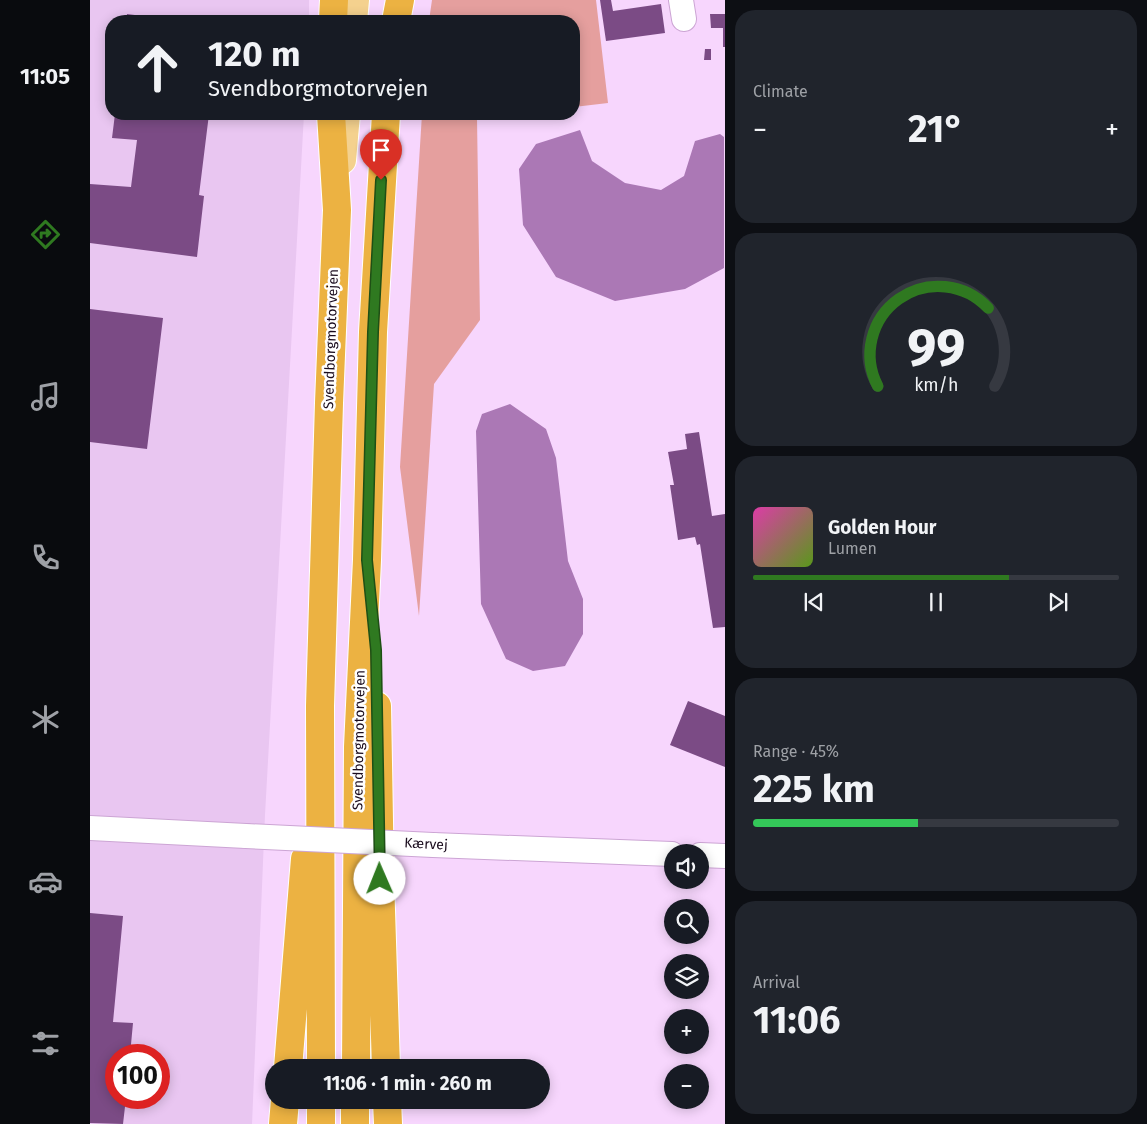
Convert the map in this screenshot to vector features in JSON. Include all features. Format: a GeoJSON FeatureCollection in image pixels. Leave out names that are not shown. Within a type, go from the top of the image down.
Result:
{"type":"FeatureCollection","features":[{"type":"Feature","properties":{"kind":"highway"},"geometry":{"type":"LineString","coordinates":[[333,15],[334,0]]}},
{"type":"Feature","properties":{"kind":"highway"},"geometry":{"type":"LineString","coordinates":[[397,15],[400,0]]}},
{"type":"Feature","properties":{"kind":"highway","name":"Svendborgmotorvejen"},"geometry":{"type":"LineString","coordinates":[[322,1059],[320,706],[328,412],[337,210],[332,120]]}},
{"type":"Feature","properties":{"kind":"highway","name":"Svendborgmotorvejen"},"geometry":{"type":"LineString","coordinates":[[356,1059],[358,747],[367,560],[373,332],[386,120]]}},
{"type":"Feature","properties":{"kind":"highway"},"geometry":{"type":"LineString","coordinates":[[367,560],[376,650],[386,1059]]}},
{"type":"Feature","properties":{"kind":"highway"},"geometry":{"type":"LineString","coordinates":[[289,1059],[305,851],[320,706]]}},
{"type":"Feature","properties":{"kind":"highway"},"geometry":{"type":"LineString","coordinates":[[293,1059],[295,997]]}},
{"type":"Feature","properties":{"kind":"highway"},"geometry":{"type":"LineString","coordinates":[[283,1124],[284,1109]]}},
{"type":"Feature","properties":{"kind":"highway"},"geometry":{"type":"LineString","coordinates":[[292,1109],[292,1124]]}},
{"type":"Feature","properties":{"kind":"highway"},"geometry":{"type":"LineString","coordinates":[[322,1109],[322,1124]]}},
{"type":"Feature","properties":{"kind":"highway"},"geometry":{"type":"LineString","coordinates":[[355,1124],[356,1109]]}},
{"type":"Feature","properties":{"kind":"highway"},"geometry":{"type":"LineString","coordinates":[[388,1109],[388,1124]]}},
{"type":"Feature","properties":{"kind":"main road"},"geometry":{"type":"LineString","coordinates":[[354,15],[355,0]]}},
{"type":"Feature","properties":{"kind":"main road"},"geometry":{"type":"LineString","coordinates":[[391,0],[391,15]]}},
{"type":"Feature","properties":{"kind":"main road"},"geometry":{"type":"LineString","coordinates":[[337,210],[345,120]]}},
{"type":"Feature","properties":{"kind":"street","name":"Kærvej"},"geometry":{"type":"LineString","coordinates":[[90,828],[433,845],[664,854]]}},
{"type":"Feature","properties":{"kind":"street"},"geometry":{"type":"LineString","coordinates":[[709,855],[724,856]]}},
{"type":"Feature","properties":{"kind":"shaded area"},"geometry":{"type":"Polygon","coordinates":[[[90,0],[309,0],[309,15],[105,15],[105,120],[304,120],[265,815],[252,1124],[90,1124],[90,0]]]}},
{"type":"Feature","properties":{"kind":"shaded area"},"geometry":{"type":"Polygon","coordinates":[[[432,0],[596,0],[608,103],[580,106],[580,15],[430,15],[432,0]]]}},
{"type":"Feature","properties":{"kind":"shaded area"},"geometry":{"type":"Polygon","coordinates":[[[422,120],[477,120],[480,320],[434,384],[419,616],[400,467],[422,120]]]}},
{"type":"Feature","properties":{"kind":"shaded area"},"geometry":{"type":"Polygon","coordinates":[[[580,130],[592,161],[625,183],[661,190],[684,176],[695,141],[720,134],[724,137],[724,268],[685,289],[615,301],[556,277],[523,225],[519,169],[536,144],[580,130]]]}},
{"type":"Feature","properties":{"kind":"shaded area"},"geometry":{"type":"Polygon","coordinates":[[[510,404],[546,429],[556,458],[568,561],[583,599],[583,634],[565,666],[533,671],[506,659],[481,604],[476,431],[482,414],[510,404]]]}},
{"type":"Feature","properties":{"kind":"building"},"geometry":{"type":"Polygon","coordinates":[[[600,0],[611,0],[613,11],[661,4],[665,33],[606,41],[600,0]]]}},
{"type":"Feature","properties":{"kind":"building"},"geometry":{"type":"Polygon","coordinates":[[[710,14],[725,14],[725,47],[723,47],[723,28],[711,28],[710,14]]]}},
{"type":"Feature","properties":{"kind":"building"},"geometry":{"type":"Polygon","coordinates":[[[705,49],[711,49],[711,60],[704,60],[705,49]]]}},
{"type":"Feature","properties":{"kind":"building"},"geometry":{"type":"Polygon","coordinates":[[[114,120],[208,120],[199,195],[204,196],[197,257],[90,243],[90,184],[131,187],[137,140],[112,138],[114,120]]]}},
{"type":"Feature","properties":{"kind":"building"},"geometry":{"type":"Polygon","coordinates":[[[90,309],[163,318],[147,449],[90,442],[90,309]]]}},
{"type":"Feature","properties":{"kind":"building"},"geometry":{"type":"Polygon","coordinates":[[[699,432],[712,516],[725,514],[725,627],[713,628],[700,544],[697,545],[695,537],[678,540],[670,485],[674,485],[668,452],[687,449],[685,434],[699,432]]]}},
{"type":"Feature","properties":{"kind":"building"},"geometry":{"type":"Polygon","coordinates":[[[688,701],[725,716],[725,767],[670,745],[688,701]]]}},
{"type":"Feature","properties":{"kind":"building"},"geometry":{"type":"Polygon","coordinates":[[[90,913],[123,916],[113,1022],[133,1023],[131,1044],[105,1044],[105,1109],[125,1109],[123,1124],[90,1123],[90,913]]]}},
{"type":"Feature","properties":{"kind":"route"},"geometry":{"type":"LineString","coordinates":[[380,879],[376,650],[367,560],[373,332],[381,180]]}}]}
